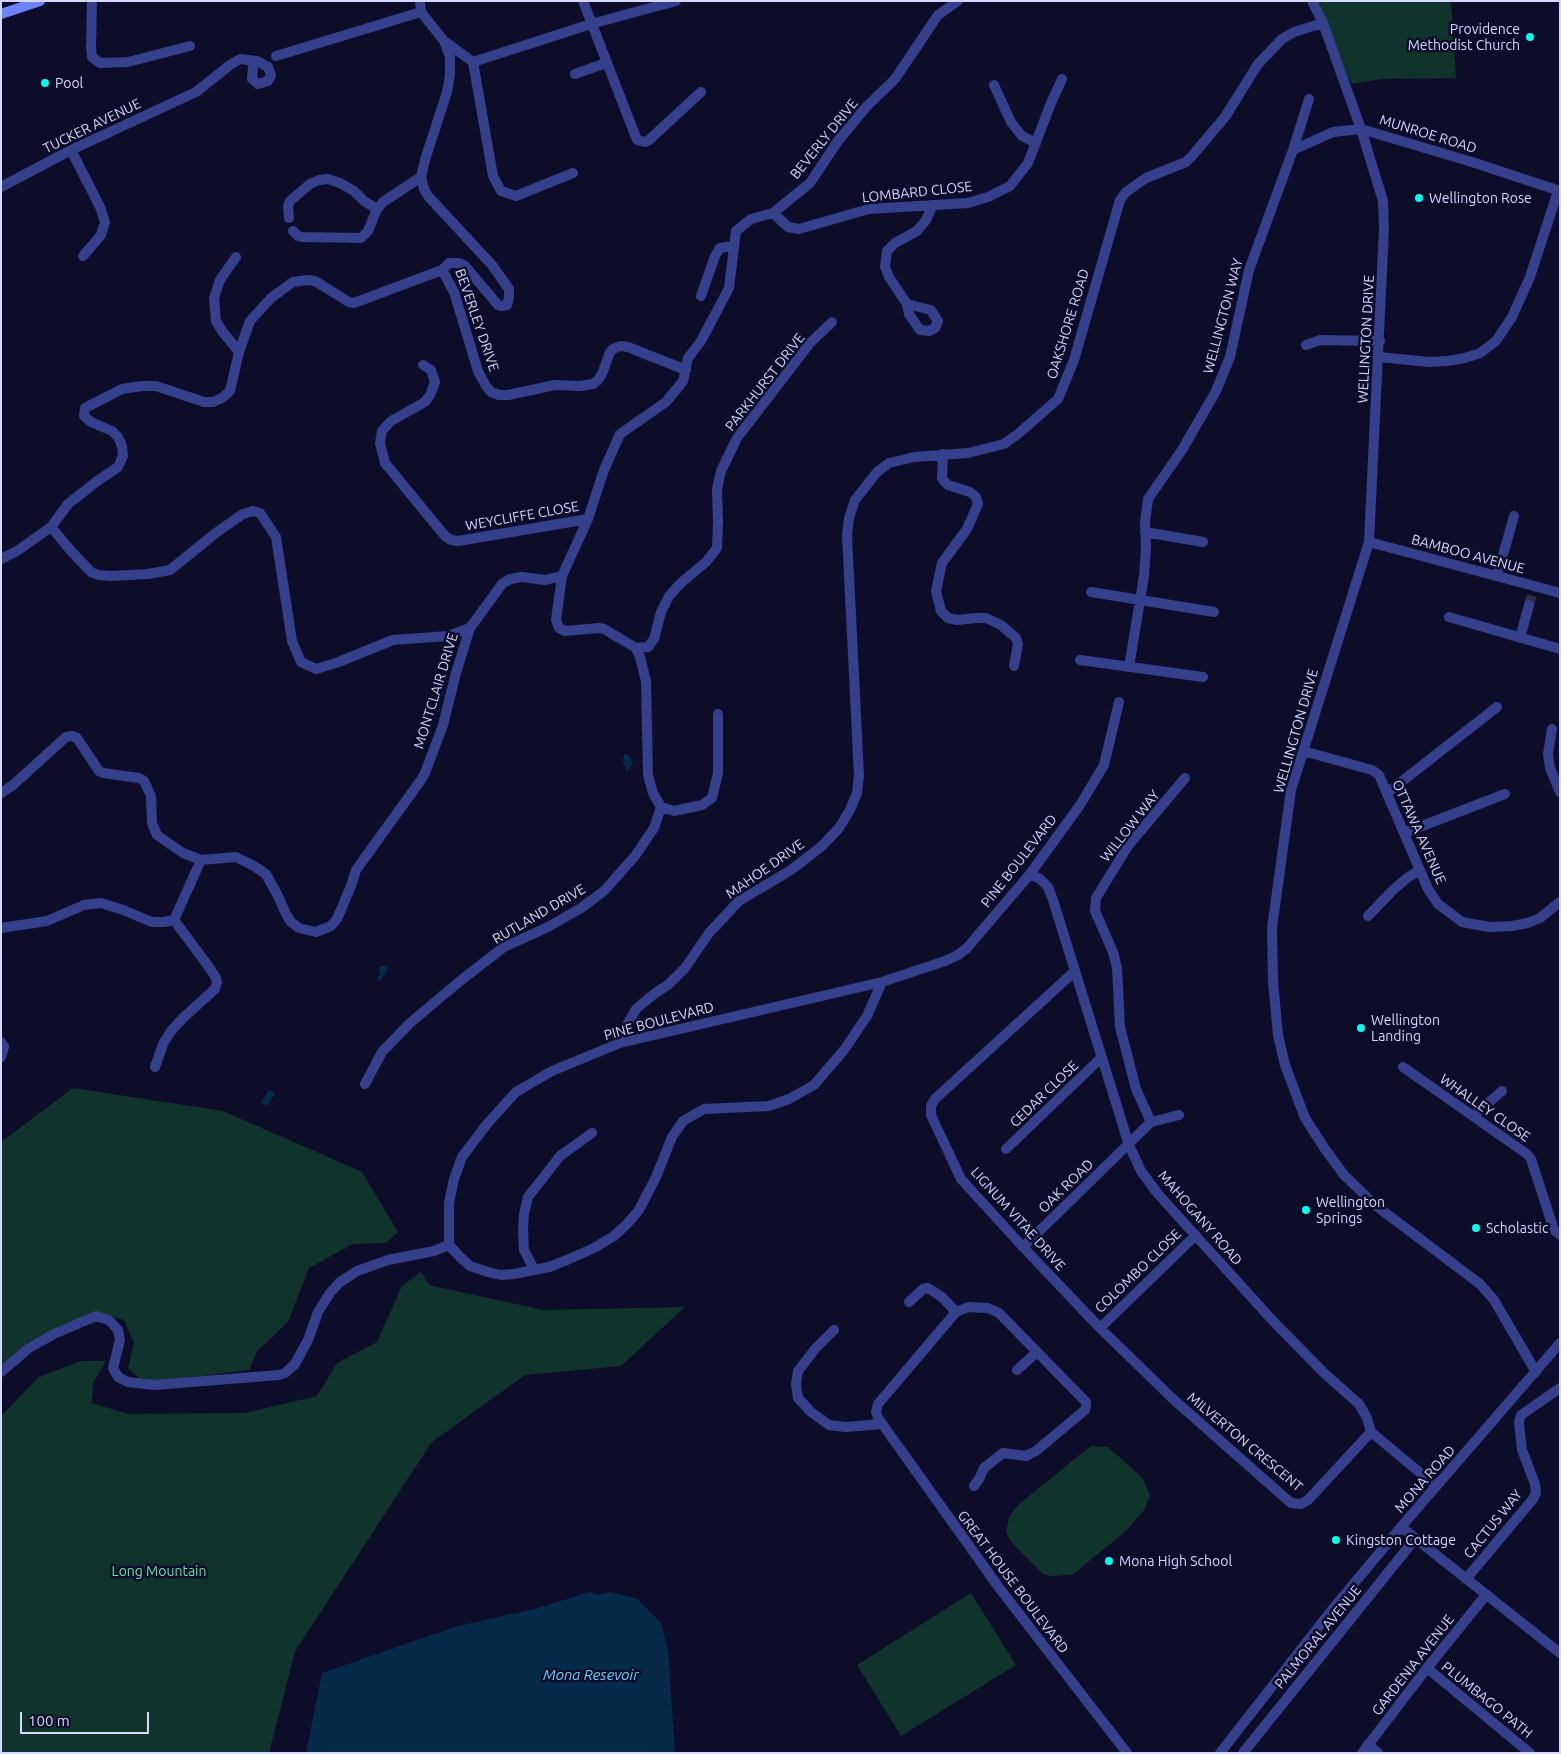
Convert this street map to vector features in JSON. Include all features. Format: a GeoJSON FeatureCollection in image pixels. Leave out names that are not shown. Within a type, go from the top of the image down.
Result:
{"type":"FeatureCollection","features":[{"type":"Feature","properties":{"kind":"main road"},"geometry":{"type":"LineString","coordinates":[[1,14],[40,1]]}},
{"type":"Feature","properties":{"kind":"street"},"geometry":{"type":"LineString","coordinates":[[92,1],[92,57],[100,63],[128,62],[190,46]]}},
{"type":"Feature","properties":{"kind":"street"},"geometry":{"type":"LineString","coordinates":[[583,1],[628,122],[637,140],[640,142],[649,140],[701,92]]}},
{"type":"Feature","properties":{"kind":"street"},"geometry":{"type":"LineString","coordinates":[[473,62],[591,24],[676,1]]}},
{"type":"Feature","properties":{"kind":"street","name":"BEVERLY DRIVE"},"geometry":{"type":"LineString","coordinates":[[686,370],[688,358],[700,341],[729,288],[736,231],[750,219],[773,213],[810,183],[838,140],[867,106],[895,79],[938,16],[958,1]]}},
{"type":"Feature","properties":{"kind":"street","name":"MUNROE ROAD"},"geometry":{"type":"LineString","coordinates":[[1312,1],[1323,23],[1361,129],[1472,162],[1559,191]]}},
{"type":"Feature","properties":{"kind":"street"},"geometry":{"type":"LineString","coordinates":[[276,56],[420,6],[444,41],[450,57],[450,75],[447,92],[421,177],[383,202],[377,209],[368,231],[361,238],[302,238],[293,231]]}},
{"type":"Feature","properties":{"kind":"street","name":"OAKSHORE ROAD"},"geometry":{"type":"LineString","coordinates":[[852,629],[847,535],[849,518],[855,500],[877,472],[889,463],[914,457],[968,453],[1004,444],[1058,399],[1074,360],[1120,200],[1126,192],[1140,182],[1186,162],[1225,117],[1258,64],[1282,39],[1294,32],[1323,23]]}},
{"type":"Feature","properties":{"kind":"street"},"geometry":{"type":"LineString","coordinates":[[444,41],[473,62],[493,176],[501,191],[516,196],[573,173]]}},
{"type":"Feature","properties":{"kind":"street","name":"TUCKER AVENUE"},"geometry":{"type":"LineString","coordinates":[[1,187],[71,150],[196,92],[240,59],[257,62]]}},
{"type":"Feature","properties":{"kind":"street"},"geometry":{"type":"LineString","coordinates":[[575,74],[606,62]]}},
{"type":"Feature","properties":{"kind":"street","name":"LOMBARD CLOSE"},"geometry":{"type":"LineString","coordinates":[[773,213],[788,227],[799,229],[869,209],[968,203],[988,197],[1010,186],[1028,164],[1062,79]]}},
{"type":"Feature","properties":{"kind":"street"},"geometry":{"type":"LineString","coordinates":[[994,85],[1011,122],[1022,136],[1036,143]]}},
{"type":"Feature","properties":{"kind":"street","name":"WELLINGTON WAY"},"geometry":{"type":"LineString","coordinates":[[1129,667],[1144,576],[1148,499],[1182,450],[1216,391],[1226,366],[1249,270],[1293,150],[1309,99]]}},
{"type":"Feature","properties":{"kind":"street"},"geometry":{"type":"LineString","coordinates":[[1293,150],[1333,132],[1361,129]]}},
{"type":"Feature","properties":{"kind":"street","name":"WELLINGTON DRIVE"},"geometry":{"type":"LineString","coordinates":[[1361,129],[1382,201],[1384,216],[1380,341],[1369,542],[1291,790],[1272,928],[1273,981],[1278,1035],[1294,1090],[1305,1118],[1344,1175],[1375,1205],[1480,1284],[1498,1307],[1536,1372]]}},
{"type":"Feature","properties":{"kind":"street"},"geometry":{"type":"LineString","coordinates":[[71,150],[100,207],[105,222],[101,235],[83,256]]}},
{"type":"Feature","properties":{"kind":"street","name":"BEVERLEY DRIVE"},"geometry":{"type":"LineString","coordinates":[[421,177],[428,196],[492,265],[509,289],[507,304],[505,306],[498,305],[465,266],[459,263],[449,263],[442,270],[454,292],[478,371],[491,392],[508,395],[555,385],[580,386],[593,384],[598,380],[610,352],[620,346],[628,347],[686,370]]}},
{"type":"Feature","properties":{"kind":"street"},"geometry":{"type":"LineString","coordinates":[[289,218],[288,206],[290,201],[310,184],[328,179],[354,191],[364,201],[377,209]]}},
{"type":"Feature","properties":{"kind":"street"},"geometry":{"type":"LineString","coordinates":[[1379,357],[1429,362],[1447,361],[1480,353],[1496,341],[1512,318],[1530,277],[1559,191]]}},
{"type":"Feature","properties":{"kind":"street"},"geometry":{"type":"LineString","coordinates":[[906,304],[884,267],[887,251],[894,243],[917,231],[926,220],[933,205]]}},
{"type":"Feature","properties":{"kind":"street"},"geometry":{"type":"LineString","coordinates":[[701,296],[715,256],[720,248],[733,246]]}},
{"type":"Feature","properties":{"kind":"street"},"geometry":{"type":"LineString","coordinates":[[236,257],[220,280],[214,298],[216,321],[239,352]]}},
{"type":"Feature","properties":{"kind":"street"},"geometry":{"type":"LineString","coordinates":[[1,559],[17,551],[51,527],[68,504],[118,467],[123,456],[122,446],[118,437],[84,416],[85,408],[122,389],[142,386],[156,386],[204,402],[213,402],[222,398],[230,391],[239,352],[250,321],[272,298],[293,282],[314,281],[349,302],[354,303],[442,270]]}},
{"type":"Feature","properties":{"kind":"street","name":"PARKHURST DRIVE"},"geometry":{"type":"LineString","coordinates":[[636,648],[648,647],[654,639],[661,612],[669,596],[682,582],[706,562],[717,548],[717,490],[721,471],[737,438],[810,343],[832,322]]}},
{"type":"Feature","properties":{"kind":"street"},"geometry":{"type":"LineString","coordinates":[[1306,345],[1320,340],[1380,341]]}},
{"type":"Feature","properties":{"kind":"street","name":"WEYCLIFFE CLOSE"},"geometry":{"type":"LineString","coordinates":[[423,365],[431,370],[435,382],[430,395],[425,402],[391,421],[382,431],[380,443],[385,463],[445,536],[451,540],[458,541],[588,519]]}},
{"type":"Feature","properties":{"kind":"street"},"geometry":{"type":"LineString","coordinates":[[686,370],[683,382],[666,402],[620,434],[604,470],[588,519],[562,576],[556,620],[558,628],[565,631],[604,629],[636,648],[646,680],[648,775],[653,793],[660,807],[674,811],[702,805],[712,798],[718,773],[718,714]]}},
{"type":"Feature","properties":{"kind":"street"},"geometry":{"type":"LineString","coordinates":[[943,454],[942,478],[944,481],[948,485],[970,492],[976,497],[978,504],[967,529],[942,563],[936,592],[941,611],[948,618],[957,620],[986,618],[1001,625],[1016,638],[1018,644],[1014,666]]}},
{"type":"Feature","properties":{"kind":"street"},"geometry":{"type":"LineString","coordinates":[[51,527],[91,572],[98,575],[111,576],[148,574],[170,570],[217,532],[243,514],[253,511],[260,513],[276,536],[292,641],[301,662],[316,669],[393,640],[448,636],[470,628]]}},
{"type":"Feature","properties":{"kind":"street"},"geometry":{"type":"LineString","coordinates":[[1497,576],[1514,516]]}},
{"type":"Feature","properties":{"kind":"street"},"geometry":{"type":"LineString","coordinates":[[1145,532],[1203,542]]}},
{"type":"Feature","properties":{"kind":"street","name":"BAMBOO AVENUE"},"geometry":{"type":"LineString","coordinates":[[1369,542],[1497,576],[1534,590],[1560,593]]}},
{"type":"Feature","properties":{"kind":"street","name":"MONTCLAIR DRIVE"},"geometry":{"type":"LineString","coordinates":[[201,860],[236,857],[246,861],[266,874],[291,922],[299,928],[316,932],[331,926],[337,919],[356,870],[425,773],[443,725],[470,628],[502,584],[510,579],[522,577],[545,580],[562,576]]}},
{"type":"Feature","properties":{"kind":"street"},"geometry":{"type":"LineString","coordinates":[[1091,592],[1214,612]]}},
{"type":"Feature","properties":{"kind":"street"},"geometry":{"type":"LineString","coordinates":[[1520,638],[1529,605]]}},
{"type":"Feature","properties":{"kind":"street"},"geometry":{"type":"LineString","coordinates":[[1449,617],[1560,649]]}},
{"type":"Feature","properties":{"kind":"street","name":"MAHOE DRIVE"},"geometry":{"type":"LineString","coordinates":[[620,1043],[636,1009],[669,984],[685,968],[709,933],[739,901],[791,870],[822,846],[839,828],[850,810],[860,776],[852,629]]}},
{"type":"Feature","properties":{"kind":"street"},"geometry":{"type":"LineString","coordinates":[[1080,660],[1203,677]]}},
{"type":"Feature","properties":{"kind":"street","name":"PINE BOULEVARD"},"geometry":{"type":"LineString","coordinates":[[449,1245],[449,1203],[454,1178],[462,1157],[487,1124],[516,1092],[552,1072],[620,1043],[882,982],[937,964],[958,955],[967,948],[1030,874],[1080,805],[1104,765],[1119,702]]}},
{"type":"Feature","properties":{"kind":"street"},"geometry":{"type":"LineString","coordinates":[[1387,793],[1497,707]]}},
{"type":"Feature","properties":{"kind":"street"},"geometry":{"type":"LineString","coordinates":[[1552,729],[1548,754],[1550,768],[1560,792]]}},
{"type":"Feature","properties":{"kind":"street"},"geometry":{"type":"LineString","coordinates":[[1,793],[14,785],[66,737],[72,736],[77,738],[98,771],[103,774],[138,778],[144,781],[152,796],[153,830],[157,835],[183,853],[201,860],[174,920]]}},
{"type":"Feature","properties":{"kind":"street","name":"OTTAWA AVENUE"},"geometry":{"type":"LineString","coordinates":[[1303,751],[1372,770],[1379,775],[1428,889],[1438,904],[1462,922],[1489,927],[1528,923],[1540,918],[1560,902]]}},
{"type":"Feature","properties":{"kind":"street","name":"WILLOW WAY"},"geometry":{"type":"LineString","coordinates":[[1151,1122],[1136,1089],[1120,1027],[1117,968],[1113,952],[1095,911],[1096,898],[1128,846],[1186,778]]}},
{"type":"Feature","properties":{"kind":"street"},"geometry":{"type":"LineString","coordinates":[[1404,833],[1505,794]]}},
{"type":"Feature","properties":{"kind":"street","name":"RUTLAND DRIVE"},"geometry":{"type":"LineString","coordinates":[[365,1084],[382,1052],[410,1023],[460,981],[504,947],[548,927],[581,908],[604,890],[635,856],[654,828],[660,807]]}},
{"type":"Feature","properties":{"kind":"street"},"geometry":{"type":"LineString","coordinates":[[1368,916],[1393,890],[1420,870]]}},
{"type":"Feature","properties":{"kind":"street","name":"MAHOGANY ROAD"},"geometry":{"type":"LineString","coordinates":[[1030,874],[1040,879],[1048,887],[1134,1158],[1152,1186],[1273,1321],[1324,1373],[1359,1404],[1367,1418],[1371,1432]]}},
{"type":"Feature","properties":{"kind":"street"},"geometry":{"type":"LineString","coordinates":[[1,928],[48,921],[84,905],[101,903],[152,922],[174,920]]}},
{"type":"Feature","properties":{"kind":"street"},"geometry":{"type":"LineString","coordinates":[[155,1067],[163,1044],[171,1031],[215,989],[217,982],[209,967],[174,920]]}},
{"type":"Feature","properties":{"kind":"street","name":"LIGNUM VITAE DRIVE"},"geometry":{"type":"LineString","coordinates":[[1075,971],[935,1099],[930,1106],[931,1115],[961,1179],[1100,1328]]}},
{"type":"Feature","properties":{"kind":"street"},"geometry":{"type":"LineString","coordinates":[[1,1372],[29,1348],[54,1334],[96,1316],[109,1320],[118,1330],[120,1340],[113,1368],[118,1377],[128,1382],[154,1385],[279,1375],[285,1373],[295,1364],[308,1340],[318,1312],[330,1293],[339,1283],[357,1271],[388,1260],[434,1251],[449,1245],[470,1266],[501,1275],[514,1274],[549,1267],[594,1248],[614,1236],[639,1210],[656,1177],[672,1137],[683,1121],[704,1109],[769,1106],[789,1099],[814,1085],[844,1050],[862,1023],[882,982]]}},
{"type":"Feature","properties":{"kind":"street"},"geometry":{"type":"LineString","coordinates":[[1,1042],[4,1047],[1,1058]]}},
{"type":"Feature","properties":{"kind":"street","name":"CEDAR CLOSE"},"geometry":{"type":"LineString","coordinates":[[1006,1149],[1101,1058]]}},
{"type":"Feature","properties":{"kind":"street","name":"WHALLEY CLOSE"},"geometry":{"type":"LineString","coordinates":[[1403,1067],[1527,1154],[1531,1159],[1554,1230],[1560,1235]]}},
{"type":"Feature","properties":{"kind":"street"},"geometry":{"type":"LineString","coordinates":[[1473,1116],[1502,1090]]}},
{"type":"Feature","properties":{"kind":"street"},"geometry":{"type":"LineString","coordinates":[[1129,1145],[1151,1122],[1179,1115]]}},
{"type":"Feature","properties":{"kind":"street"},"geometry":{"type":"LineString","coordinates":[[534,1269],[524,1250],[522,1230],[528,1197],[560,1156],[592,1133]]}},
{"type":"Feature","properties":{"kind":"street","name":"OAK ROAD"},"geometry":{"type":"LineString","coordinates":[[1023,1247],[1129,1145]]}},
{"type":"Feature","properties":{"kind":"street","name":"COLOMBO CLOSE"},"geometry":{"type":"LineString","coordinates":[[1100,1328],[1196,1235]]}},
{"type":"Feature","properties":{"kind":"street"},"geometry":{"type":"LineString","coordinates":[[909,1302],[923,1289],[928,1288],[942,1297],[956,1312]]}},
{"type":"Feature","properties":{"kind":"street"},"geometry":{"type":"LineString","coordinates":[[834,1330],[815,1349],[798,1371],[796,1384],[798,1398],[811,1412],[829,1425],[846,1427],[882,1424],[876,1412],[878,1404],[956,1312],[968,1307],[988,1308],[999,1313],[1086,1402],[1085,1410],[1031,1454],[1026,1456],[1003,1454],[984,1468],[974,1486]]}},
{"type":"Feature","properties":{"kind":"street","name":"MILVERTON CRESCENT"},"geometry":{"type":"LineString","coordinates":[[1100,1328],[1173,1399],[1292,1503],[1301,1504],[1308,1500],[1371,1432]]}},
{"type":"Feature","properties":{"kind":"street","name":"MONA ROAD"},"geometry":{"type":"LineString","coordinates":[[1220,1753],[1331,1612],[1401,1527],[1560,1343]]}},
{"type":"Feature","properties":{"kind":"street"},"geometry":{"type":"LineString","coordinates":[[1017,1370],[1037,1352]]}},
{"type":"Feature","properties":{"kind":"street","name":"CACTUS WAY"},"geometry":{"type":"LineString","coordinates":[[1466,1579],[1533,1500],[1536,1493],[1535,1484],[1522,1450],[1519,1422],[1521,1415],[1560,1388]]}},
{"type":"Feature","properties":{"kind":"street","name":"GREAT HOUSE BOULEVARD"},"geometry":{"type":"LineString","coordinates":[[882,1424],[1000,1589],[1127,1753]]}},
{"type":"Feature","properties":{"kind":"street"},"geometry":{"type":"LineString","coordinates":[[1371,1432],[1436,1486]]}},
{"type":"Feature","properties":{"kind":"street"},"geometry":{"type":"LineString","coordinates":[[1401,1527],[1560,1652]]}},
{"type":"Feature","properties":{"kind":"street","name":"PALMORAL AVENUE"},"geometry":{"type":"LineString","coordinates":[[1243,1753],[1415,1539]]}},
{"type":"Feature","properties":{"kind":"street","name":"GARDENIA AVENUE"},"geometry":{"type":"LineString","coordinates":[[1365,1749],[1486,1595]]}},
{"type":"Feature","properties":{"kind":"street","name":"PLUMBAGO PATH"},"geometry":{"type":"LineString","coordinates":[[1427,1668],[1530,1753]]}},
{"type":"Feature","properties":{"kind":"street"},"geometry":{"type":"LineString","coordinates":[[1365,1749],[1378,1753]]}},
{"type":"Feature","properties":{"kind":"green space"},"geometry":{"type":"Polygon","coordinates":[[[1317,1],[1451,1],[1456,78],[1382,79],[1351,84],[1317,1]]]}},
{"type":"Feature","properties":{"kind":"green space"},"geometry":{"type":"Polygon","coordinates":[[[73,1088],[223,1111],[362,1172],[398,1232],[386,1243],[353,1244],[309,1268],[288,1322],[257,1351],[249,1370],[160,1381],[140,1379],[128,1368],[134,1343],[124,1320],[104,1314],[28,1342],[1,1368],[1,1142],[73,1088]]]}},
{"type":"Feature","properties":{"kind":"green space","name":"Long Mountain"},"geometry":{"type":"Polygon","coordinates":[[[421,1272],[429,1285],[543,1310],[685,1307],[621,1366],[525,1375],[432,1442],[295,1651],[269,1753],[1,1753],[1,1416],[39,1377],[81,1361],[106,1361],[93,1383],[92,1403],[128,1414],[245,1413],[317,1396],[337,1363],[377,1342],[402,1286],[421,1272]]]}},
{"type":"Feature","properties":{"kind":"green space"},"geometry":{"type":"Polygon","coordinates":[[[1091,1446],[1108,1447],[1143,1478],[1150,1496],[1144,1510],[1126,1531],[1072,1575],[1052,1576],[1043,1574],[1014,1545],[1006,1533],[1009,1517],[1018,1505],[1091,1446]]]}},
{"type":"Feature","properties":{"kind":"green space"},"geometry":{"type":"Polygon","coordinates":[[[971,1593],[1016,1665],[901,1736],[857,1665],[971,1593]]]}},
{"type":"Feature","properties":{"kind":"water"},"geometry":{"type":"Polygon","coordinates":[[[624,754],[630,756],[633,764],[627,771],[623,763],[624,754]]]}},
{"type":"Feature","properties":{"kind":"water"},"geometry":{"type":"Polygon","coordinates":[[[381,966],[389,969],[380,981],[377,979],[381,966]]]}},
{"type":"Feature","properties":{"kind":"water"},"geometry":{"type":"Polygon","coordinates":[[[269,1090],[275,1094],[267,1106],[261,1102],[269,1090]]]}},
{"type":"Feature","properties":{"kind":"water","name":"Mona Resevoir"},"geometry":{"type":"Polygon","coordinates":[[[590,1592],[597,1595],[610,1592],[637,1599],[661,1623],[668,1649],[675,1753],[306,1753],[322,1673],[455,1627],[538,1608],[590,1592]]]}},
{"type":"Feature","properties":{"kind":"tunnel"},"geometry":{"type":"LineString","coordinates":[[1529,605],[1532,594]]}},
{"type":"Feature","properties":{"kind":"place","name":"Providence Methodist Church"},"geometry":{"type":"Point","coordinates":[1530,37]}},
{"type":"Feature","properties":{"kind":"place","name":"Pool"},"geometry":{"type":"Point","coordinates":[45,83]}},
{"type":"Feature","properties":{"kind":"place","name":"Wellington Rose"},"geometry":{"type":"Point","coordinates":[1419,198]}},
{"type":"Feature","properties":{"kind":"place","name":"Wellington Landing"},"geometry":{"type":"Point","coordinates":[1361,1028]}},
{"type":"Feature","properties":{"kind":"place","name":"Wellington Springs"},"geometry":{"type":"Point","coordinates":[1306,1210]}},
{"type":"Feature","properties":{"kind":"place","name":"Scholastic"},"geometry":{"type":"Point","coordinates":[1476,1228]}},
{"type":"Feature","properties":{"kind":"place","name":"Kingston Cottage"},"geometry":{"type":"Point","coordinates":[1336,1540]}},
{"type":"Feature","properties":{"kind":"place","name":"Mona High School"},"geometry":{"type":"Point","coordinates":[1109,1561]}}]}
